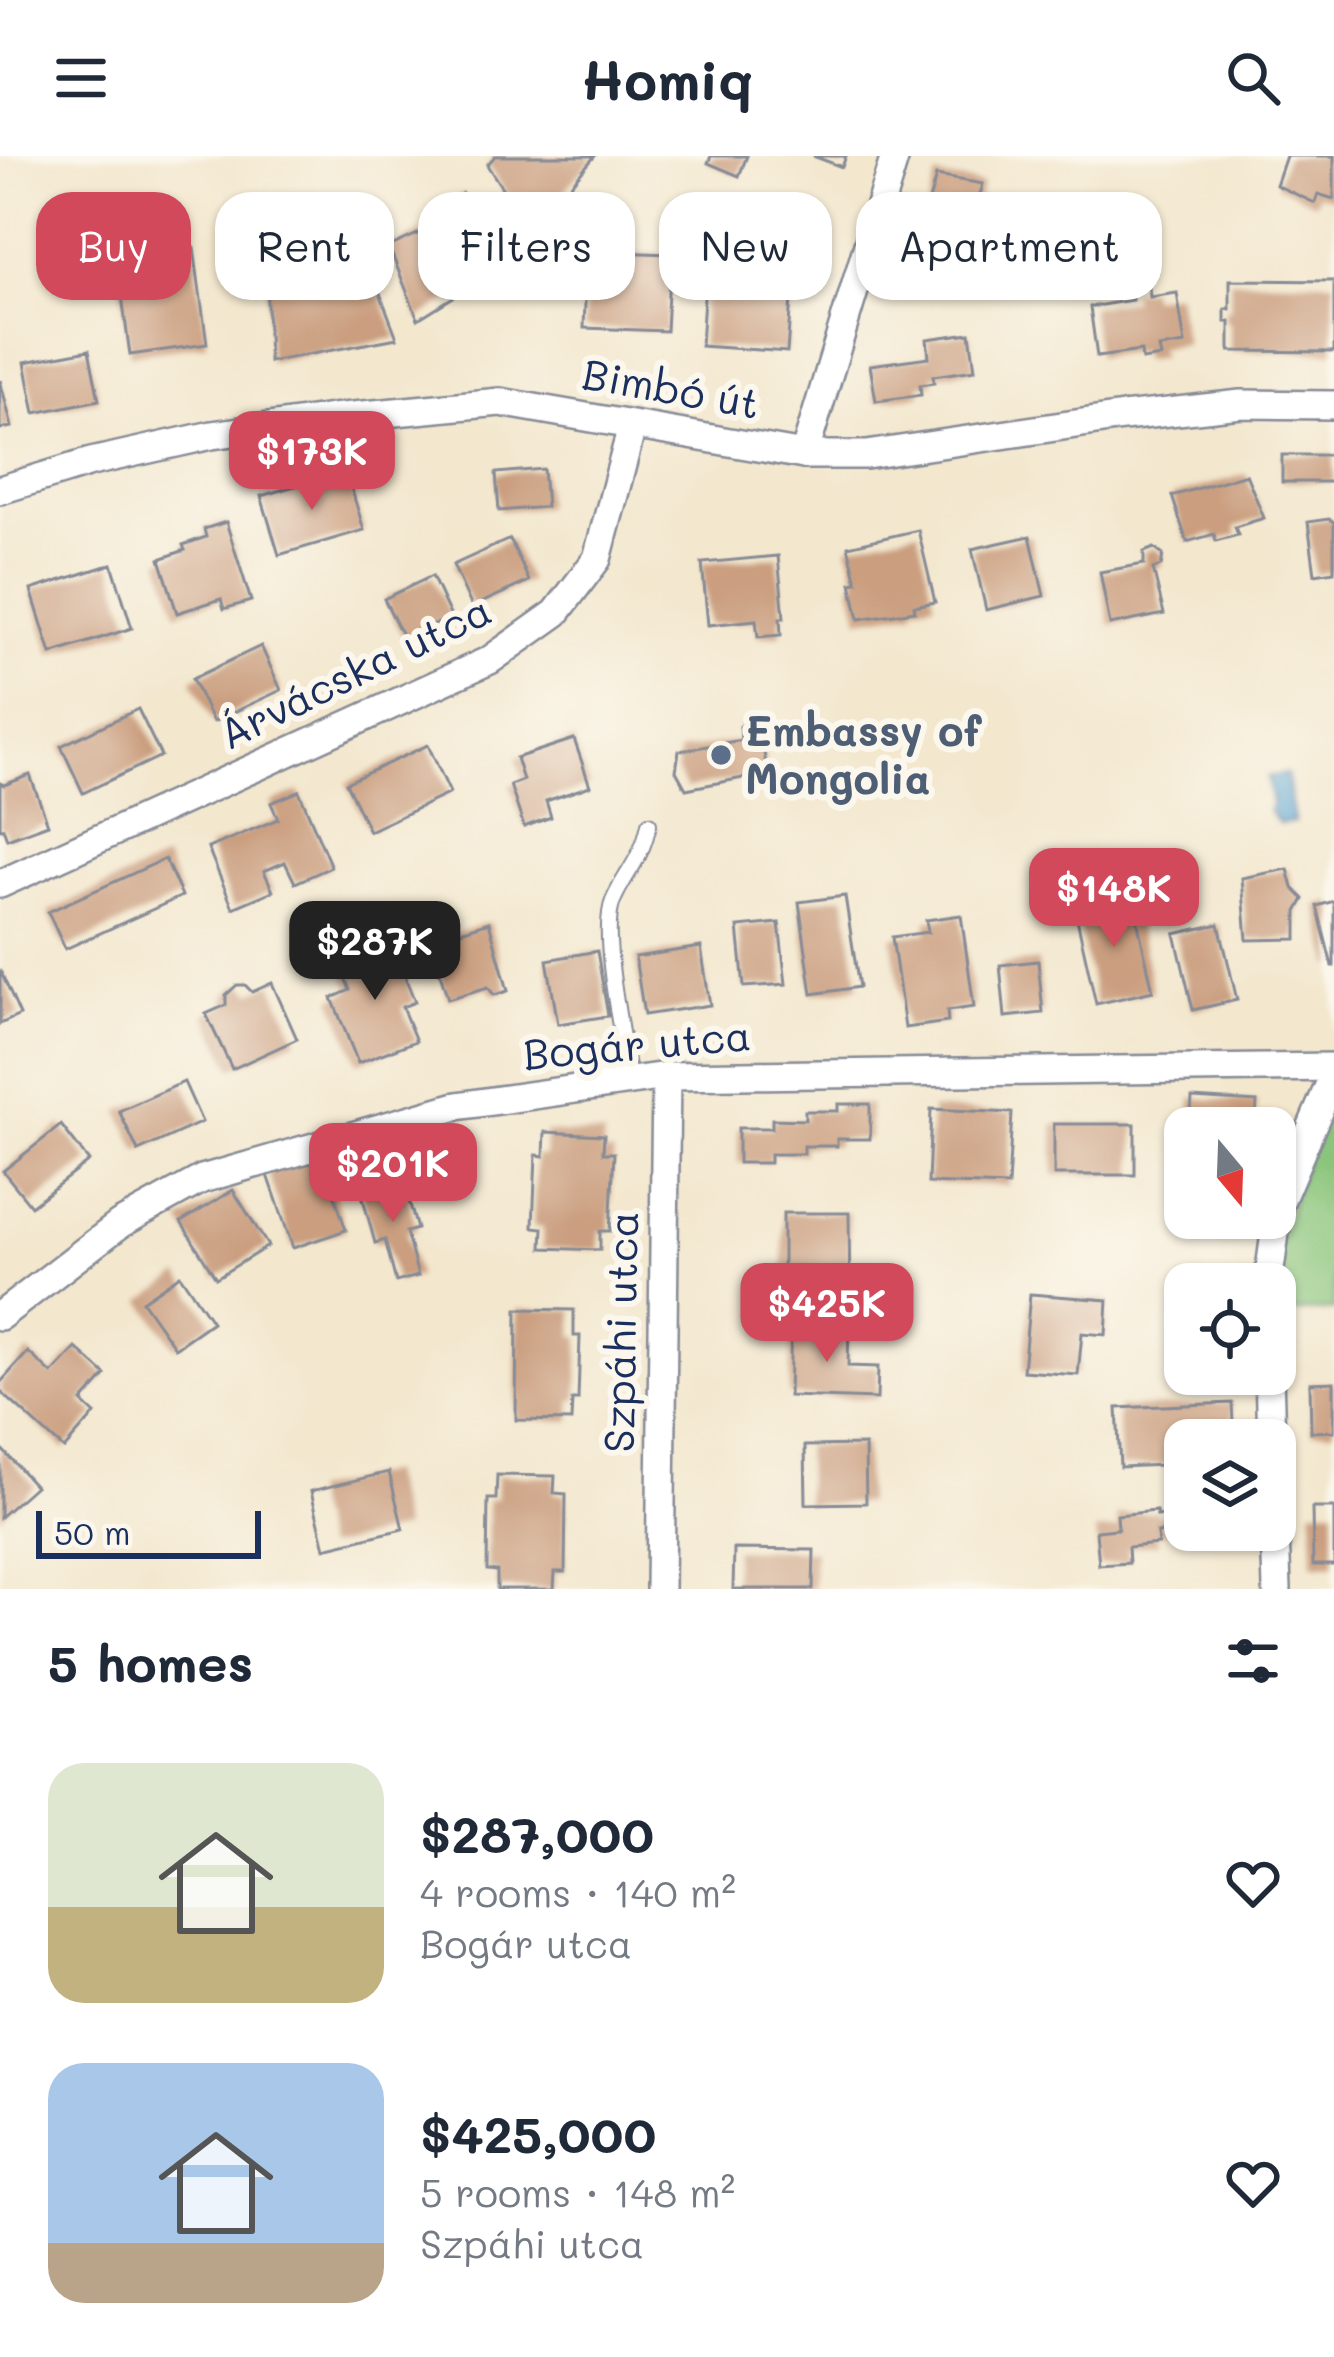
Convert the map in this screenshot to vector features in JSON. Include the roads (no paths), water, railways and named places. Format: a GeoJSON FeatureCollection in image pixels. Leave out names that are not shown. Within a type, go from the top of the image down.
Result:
{"type":"FeatureCollection","features":[{"type":"Feature","properties":{"kind":"street"},"geometry":{"type":"LineString","coordinates":[[804,454],[895,156]]}},
{"type":"Feature","properties":{"kind":"street","name":"Bimbó út"},"geometry":{"type":"LineString","coordinates":[[0,490],[91,462],[212,435],[500,401],[804,454],[866,455],[1241,404],[1334,405]]}},
{"type":"Feature","properties":{"kind":"street","name":"Árvácska utca"},"geometry":{"type":"LineString","coordinates":[[0,884],[490,660],[556,613],[598,559],[632,427]]}},
{"type":"Feature","properties":{"kind":"street"},"geometry":{"type":"LineString","coordinates":[[1271,1263],[1279,1204],[1334,1070]]}},
{"type":"Feature","properties":{"kind":"street","name":"Bogár utca"},"geometry":{"type":"LineString","coordinates":[[0,1316],[120,1224],[202,1179],[457,1106],[666,1076],[1334,1070]]}},
{"type":"Feature","properties":{"kind":"street","name":"Szpáhi utca"},"geometry":{"type":"LineString","coordinates":[[660,1589],[666,1076]]}},
{"type":"Feature","properties":{"kind":"street"},"geometry":{"type":"LineString","coordinates":[[1276,1551],[1277,1589]]}},
{"type":"Feature","properties":{"kind":"lane"},"geometry":{"type":"LineString","coordinates":[[629,1081],[607,928],[612,902],[643,853],[650,824]]}},
{"type":"Feature","properties":{"kind":"water"},"geometry":{"type":"Polygon","coordinates":[[[1286,774],[1294,822],[1279,824],[1269,811],[1267,777],[1286,774]]]}},
{"type":"Feature","properties":{"kind":"place","name":"Embassy of Mongolia"},"geometry":{"type":"Point","coordinates":[721,755]}}]}
